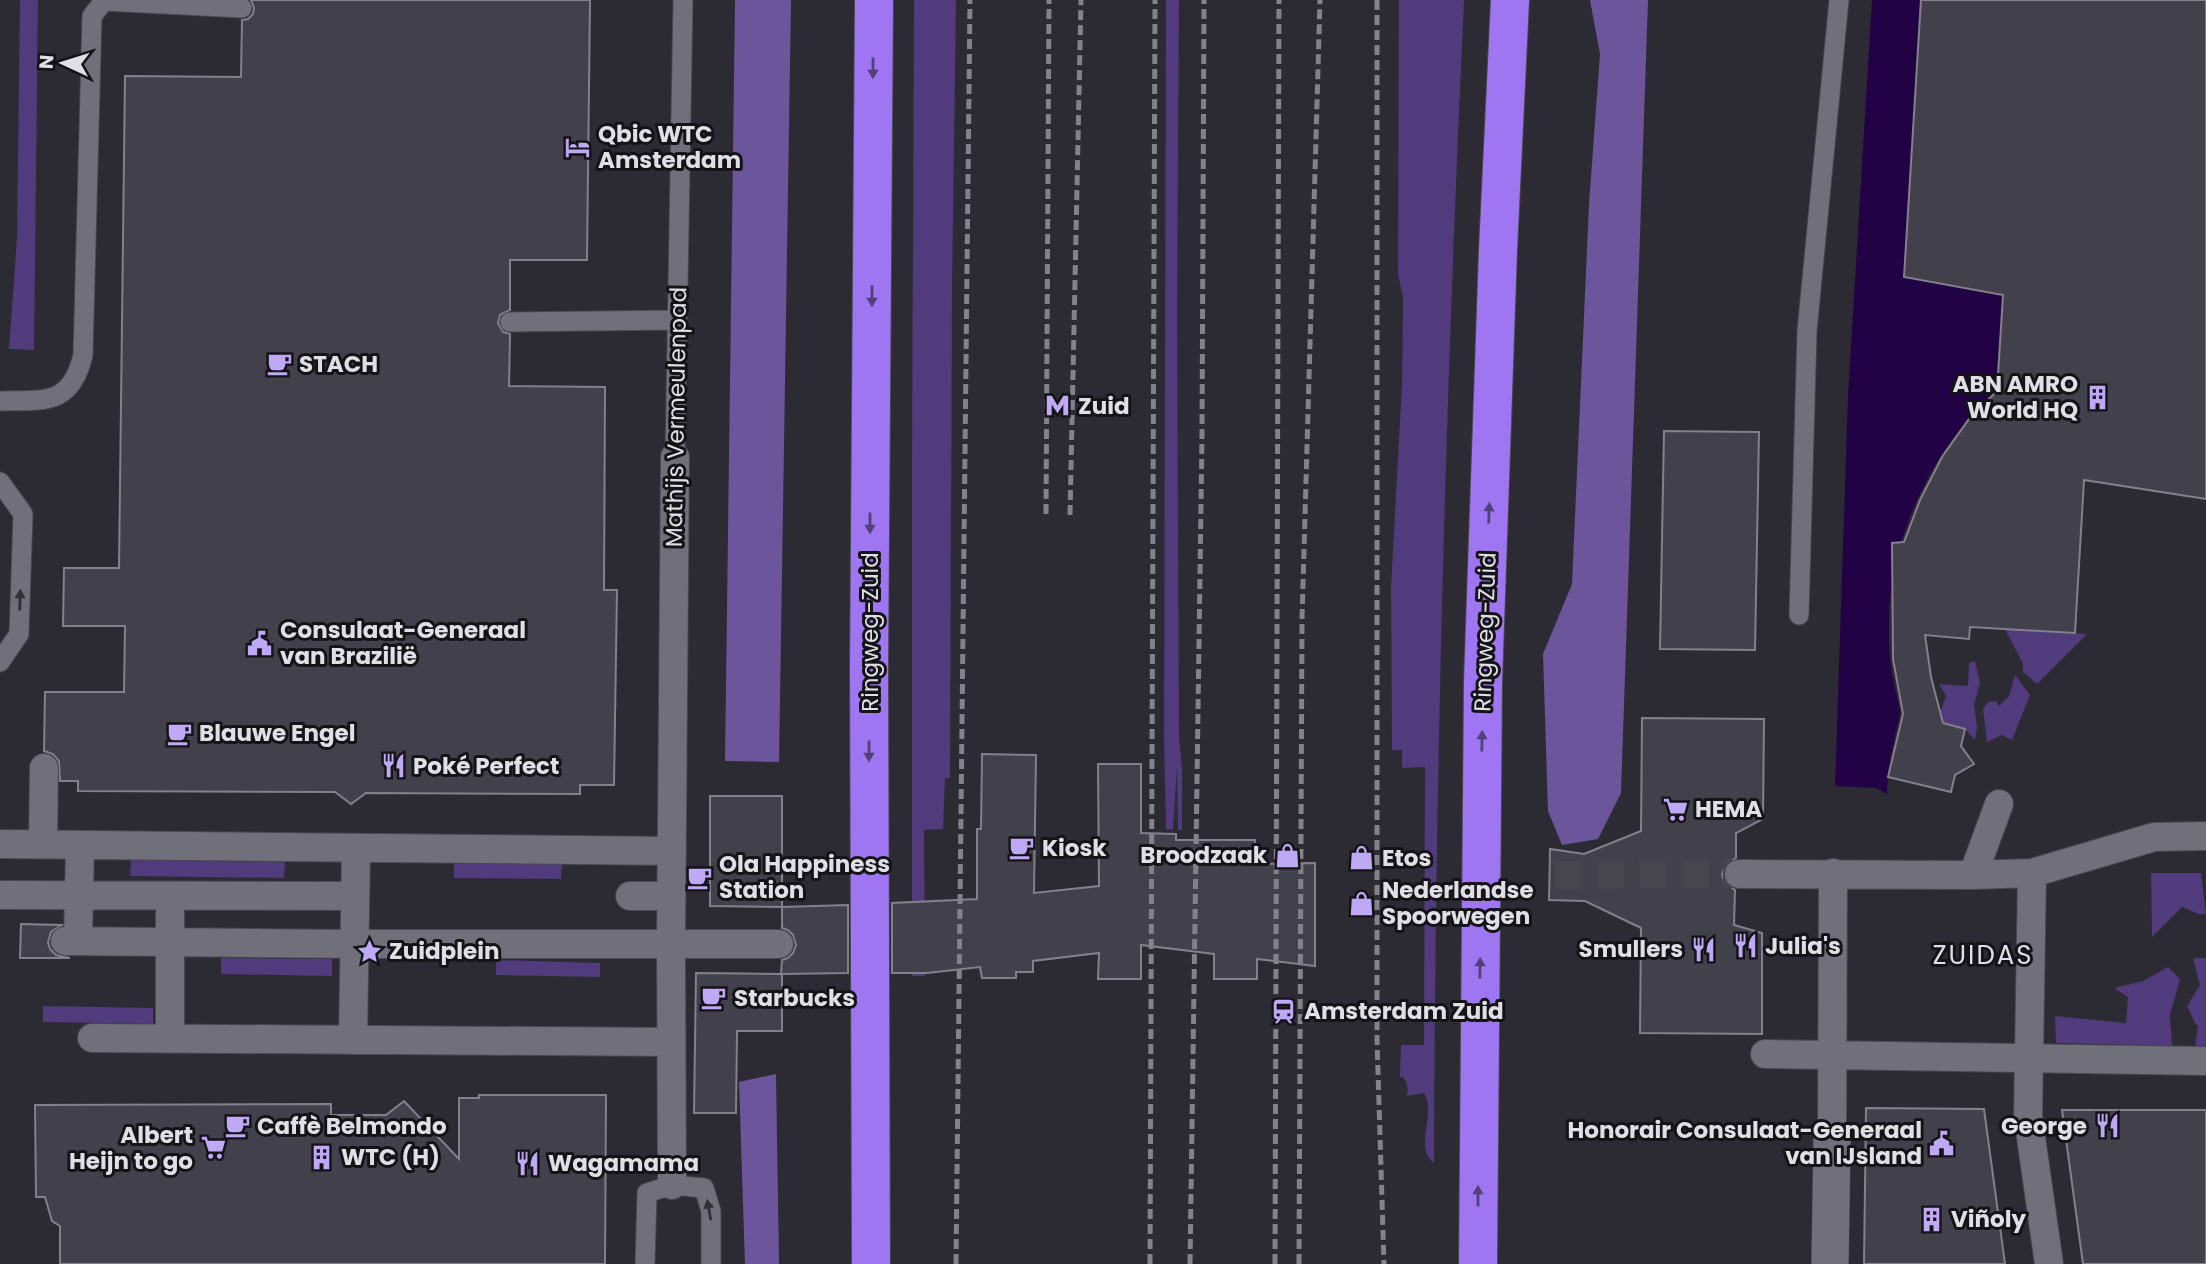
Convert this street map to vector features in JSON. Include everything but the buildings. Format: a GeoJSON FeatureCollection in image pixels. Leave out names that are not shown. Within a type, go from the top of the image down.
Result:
{"type":"FeatureCollection","features":[{"type":"Feature","properties":{"kind":"highway","name":"Ringweg-Zuid"},"geometry":{"type":"LineString","coordinates":[[872,1264],[869,668],[874,0]]}},
{"type":"Feature","properties":{"kind":"highway","name":"Ringweg-Zuid"},"geometry":{"type":"LineString","coordinates":[[1478,1264],[1483,682],[1497,250],[1510,0]]}},
{"type":"Feature","properties":{"kind":"street","name":"Mathijs Vermeulenpad"},"geometry":{"type":"LineString","coordinates":[[671,842],[675,457]]}},
{"type":"Feature","properties":{"kind":"street"},"geometry":{"type":"LineString","coordinates":[[43,844],[44,768]]}},
{"type":"Feature","properties":{"kind":"street"},"geometry":{"type":"LineString","coordinates":[[1973,875],[1999,804]]}},
{"type":"Feature","properties":{"kind":"street"},"geometry":{"type":"LineString","coordinates":[[1739,874],[2032,873],[2154,837],[2206,836]]}},
{"type":"Feature","properties":{"kind":"street"},"geometry":{"type":"LineString","coordinates":[[0,844],[356,849],[671,842],[672,1185]]}},
{"type":"Feature","properties":{"kind":"street"},"geometry":{"type":"LineString","coordinates":[[80,845],[79,895],[71,941],[779,944]]}},
{"type":"Feature","properties":{"kind":"street"},"geometry":{"type":"LineString","coordinates":[[353,1040],[356,849]]}},
{"type":"Feature","properties":{"kind":"street"},"geometry":{"type":"LineString","coordinates":[[1830,1264],[1833,873]]}},
{"type":"Feature","properties":{"kind":"street"},"geometry":{"type":"LineString","coordinates":[[2032,873],[2028,1116],[2049,1264]]}},
{"type":"Feature","properties":{"kind":"street"},"geometry":{"type":"LineString","coordinates":[[0,895],[355,896]]}},
{"type":"Feature","properties":{"kind":"street"},"geometry":{"type":"LineString","coordinates":[[170,896],[170,1039]]}},
{"type":"Feature","properties":{"kind":"street"},"geometry":{"type":"LineString","coordinates":[[630,896],[671,896]]}},
{"type":"Feature","properties":{"kind":"street"},"geometry":{"type":"LineString","coordinates":[[92,1038],[671,1042]]}},
{"type":"Feature","properties":{"kind":"street"},"geometry":{"type":"LineString","coordinates":[[1765,1054],[2206,1061]]}},
{"type":"Feature","properties":{"kind":"lane","name":"Mathijs Vermeulenpad"},"geometry":{"type":"LineString","coordinates":[[675,457],[682,0]]}},
{"type":"Feature","properties":{"kind":"lane"},"geometry":{"type":"LineString","coordinates":[[1799,615],[1807,331],[1839,0]]}},
{"type":"Feature","properties":{"kind":"lane"},"geometry":{"type":"LineString","coordinates":[[0,401],[42,400],[59,395],[70,387],[79,374],[83,355],[92,16],[104,1],[242,8]]}},
{"type":"Feature","properties":{"kind":"lane"},"geometry":{"type":"LineString","coordinates":[[510,321],[677,320]]}},
{"type":"Feature","properties":{"kind":"lane"},"geometry":{"type":"LineString","coordinates":[[0,482],[23,514],[19,634],[0,662]]}},
{"type":"Feature","properties":{"kind":"lane"},"geometry":{"type":"LineString","coordinates":[[645,1264],[647,1193],[672,1185],[704,1188],[711,1211],[711,1264]]}},
{"type":"Feature","properties":{"kind":"shaded area"},"geometry":{"type":"Polygon","coordinates":[[[20,0],[38,0],[34,350],[9,349],[17,237],[20,0]]]}},
{"type":"Feature","properties":{"kind":"shaded area"},"geometry":{"type":"Polygon","coordinates":[[[735,0],[791,0],[779,762],[725,761],[735,0]]]}},
{"type":"Feature","properties":{"kind":"shaded area"},"geometry":{"type":"Polygon","coordinates":[[[914,0],[956,0],[950,778],[945,778],[943,829],[924,830],[925,976],[912,976],[914,0]]]}},
{"type":"Feature","properties":{"kind":"shaded area"},"geometry":{"type":"Polygon","coordinates":[[[1166,0],[1179,0],[1177,317],[1182,830],[1178,830],[1177,766],[1173,830],[1166,829],[1164,738],[1166,0]]]}},
{"type":"Feature","properties":{"kind":"shaded area"},"geometry":{"type":"Polygon","coordinates":[[[1399,0],[1464,0],[1443,581],[1434,1163],[1425,1148],[1428,1111],[1424,1093],[1407,1096],[1407,1084],[1403,1077],[1400,1077],[1401,1045],[1424,1045],[1425,767],[1402,768],[1402,750],[1392,750],[1391,587],[1402,384],[1403,297],[1398,275],[1399,0]]]}},
{"type":"Feature","properties":{"kind":"shaded area"},"geometry":{"type":"Polygon","coordinates":[[[1590,0],[1648,0],[1621,793],[1598,839],[1562,845],[1548,811],[1543,654],[1572,584],[1589,204],[1600,54],[1590,0]]]}},
{"type":"Feature","properties":{"kind":"shaded area"},"geometry":{"type":"Polygon","coordinates":[[[1872,0],[1920,0],[1904,277],[2003,295],[1996,390],[1952,440],[1933,469],[1917,500],[1896,564],[1890,598],[1889,642],[1892,674],[1900,710],[1887,794],[1876,788],[1835,786],[1848,396],[1872,0]]]}},
{"type":"Feature","properties":{"kind":"shaded area"},"geometry":{"type":"Polygon","coordinates":[[[2005,629],[2087,634],[2037,684],[2023,672],[2023,664],[2005,629]]]}},
{"type":"Feature","properties":{"kind":"shaded area"},"geometry":{"type":"Polygon","coordinates":[[[1975,661],[1980,683],[1974,705],[1977,728],[1975,740],[1965,729],[1944,723],[1940,713],[1946,696],[1939,684],[1968,686],[1969,663],[1975,661]]]}},
{"type":"Feature","properties":{"kind":"shaded area"},"geometry":{"type":"Polygon","coordinates":[[[2015,675],[2030,695],[2012,740],[2002,735],[1987,742],[1983,709],[1988,702],[1996,701],[1999,706],[2009,696],[2015,675]]]}},
{"type":"Feature","properties":{"kind":"shaded area"},"geometry":{"type":"Polygon","coordinates":[[[131,859],[285,862],[284,878],[130,876],[131,859]]]}},
{"type":"Feature","properties":{"kind":"shaded area"},"geometry":{"type":"Polygon","coordinates":[[[454,863],[562,864],[561,879],[454,878],[454,863]]]}},
{"type":"Feature","properties":{"kind":"shaded area"},"geometry":{"type":"Polygon","coordinates":[[[2151,873],[2201,873],[2206,914],[2198,914],[2182,907],[2152,937],[2151,873]]]}},
{"type":"Feature","properties":{"kind":"shaded area"},"geometry":{"type":"Polygon","coordinates":[[[221,958],[332,959],[332,976],[221,974],[221,958]]]}},
{"type":"Feature","properties":{"kind":"shaded area"},"geometry":{"type":"Polygon","coordinates":[[[2193,958],[2206,958],[2206,1048],[2195,1048],[2198,1025],[2187,1006],[2200,985],[2193,958]]]}},
{"type":"Feature","properties":{"kind":"shaded area"},"geometry":{"type":"Polygon","coordinates":[[[496,960],[600,963],[600,977],[496,975],[496,960]]]}},
{"type":"Feature","properties":{"kind":"shaded area"},"geometry":{"type":"Polygon","coordinates":[[[2168,967],[2180,979],[2170,1015],[2172,1046],[2056,1043],[2055,1016],[2126,1023],[2128,997],[2114,988],[2143,981],[2168,967]]]}},
{"type":"Feature","properties":{"kind":"shaded area"},"geometry":{"type":"Polygon","coordinates":[[[43,1006],[153,1008],[153,1024],[43,1022],[43,1006]]]}},
{"type":"Feature","properties":{"kind":"shaded area"},"geometry":{"type":"Polygon","coordinates":[[[776,1074],[779,1264],[745,1264],[739,1082],[776,1074]]]}},
{"type":"Feature","properties":{"kind":"tunnel"},"geometry":{"type":"LineString","coordinates":[[1555,875],[1739,874]]}},
{"type":"Feature","properties":{"kind":"railway"},"geometry":{"type":"LineString","coordinates":[[956,1264],[970,0]]}},
{"type":"Feature","properties":{"kind":"railway"},"geometry":{"type":"LineString","coordinates":[[1046,514],[1049,0]]}},
{"type":"Feature","properties":{"kind":"railway"},"geometry":{"type":"LineString","coordinates":[[1070,515],[1081,0]]}},
{"type":"Feature","properties":{"kind":"railway"},"geometry":{"type":"LineString","coordinates":[[1150,1264],[1155,0]]}},
{"type":"Feature","properties":{"kind":"railway"},"geometry":{"type":"LineString","coordinates":[[1190,1264],[1202,436],[1204,0]]}},
{"type":"Feature","properties":{"kind":"railway"},"geometry":{"type":"LineString","coordinates":[[1275,1264],[1279,0]]}},
{"type":"Feature","properties":{"kind":"railway"},"geometry":{"type":"LineString","coordinates":[[1299,1264],[1302,619],[1320,0]]}},
{"type":"Feature","properties":{"kind":"railway"},"geometry":{"type":"LineString","coordinates":[[1377,0],[1377,1040],[1384,1264]]}},
{"type":"Feature","properties":{"kind":"place","name":"Qbic WTC Amsterdam"},"geometry":{"type":"Point","coordinates":[578,147]}},
{"type":"Feature","properties":{"kind":"place","name":"STACH"},"geometry":{"type":"Point","coordinates":[279,364]}},
{"type":"Feature","properties":{"kind":"place","name":"ABN AMRO World HQ"},"geometry":{"type":"Point","coordinates":[2098,397]}},
{"type":"Feature","properties":{"kind":"place","name":"Zuid"},"geometry":{"type":"Point","coordinates":[1058,406]}},
{"type":"Feature","properties":{"kind":"place","name":"Consulaat-Generaal van Brazilië"},"geometry":{"type":"Point","coordinates":[260,643]}},
{"type":"Feature","properties":{"kind":"place","name":"Blauwe Engel"},"geometry":{"type":"Point","coordinates":[179,733]}},
{"type":"Feature","properties":{"kind":"place","name":"Poké Perfect"},"geometry":{"type":"Point","coordinates":[393,766]}},
{"type":"Feature","properties":{"kind":"place","name":"HEMA"},"geometry":{"type":"Point","coordinates":[1675,809]}},
{"type":"Feature","properties":{"kind":"place","name":"Kiosk"},"geometry":{"type":"Point","coordinates":[1022,848]}},
{"type":"Feature","properties":{"kind":"place","name":"Broodzaak"},"geometry":{"type":"Point","coordinates":[1287,855]}},
{"type":"Feature","properties":{"kind":"place","name":"Etos"},"geometry":{"type":"Point","coordinates":[1362,858]}},
{"type":"Feature","properties":{"kind":"place","name":"Ola Happiness Station"},"geometry":{"type":"Point","coordinates":[699,877]}},
{"type":"Feature","properties":{"kind":"place","name":"Nederlandse Spoorwegen"},"geometry":{"type":"Point","coordinates":[1362,903]}},
{"type":"Feature","properties":{"kind":"place","name":"Julia's"},"geometry":{"type":"Point","coordinates":[1745,946]}},
{"type":"Feature","properties":{"kind":"place","name":"Smullers"},"geometry":{"type":"Point","coordinates":[1703,949]}},
{"type":"Feature","properties":{"kind":"place","name":"Zuidplein"},"geometry":{"type":"Point","coordinates":[369,951]}},
{"type":"Feature","properties":{"kind":"place","name":"Starbucks"},"geometry":{"type":"Point","coordinates":[714,998]}},
{"type":"Feature","properties":{"kind":"place","name":"Amsterdam Zuid"},"geometry":{"type":"Point","coordinates":[1284,1011]}},
{"type":"Feature","properties":{"kind":"place","name":"Caffè Belmondo"},"geometry":{"type":"Point","coordinates":[237,1126]}},
{"type":"Feature","properties":{"kind":"place","name":"George"},"geometry":{"type":"Point","coordinates":[2107,1126]}},
{"type":"Feature","properties":{"kind":"place","name":"Honorair Consulaat-Generaal van IJsland"},"geometry":{"type":"Point","coordinates":[1942,1143]}},
{"type":"Feature","properties":{"kind":"place","name":"Albert Heijn to go"},"geometry":{"type":"Point","coordinates":[213,1148]}},
{"type":"Feature","properties":{"kind":"place","name":"WTC (H)"},"geometry":{"type":"Point","coordinates":[321,1157]}},
{"type":"Feature","properties":{"kind":"place","name":"Wagamama"},"geometry":{"type":"Point","coordinates":[528,1163]}},
{"type":"Feature","properties":{"kind":"place","name":"Viñoly"},"geometry":{"type":"Point","coordinates":[1931,1219]}},
{"type":"Feature","properties":{"kind":"district","name":"ZUIDAS"},"geometry":{"type":"Point","coordinates":[1983,955]}}]}
